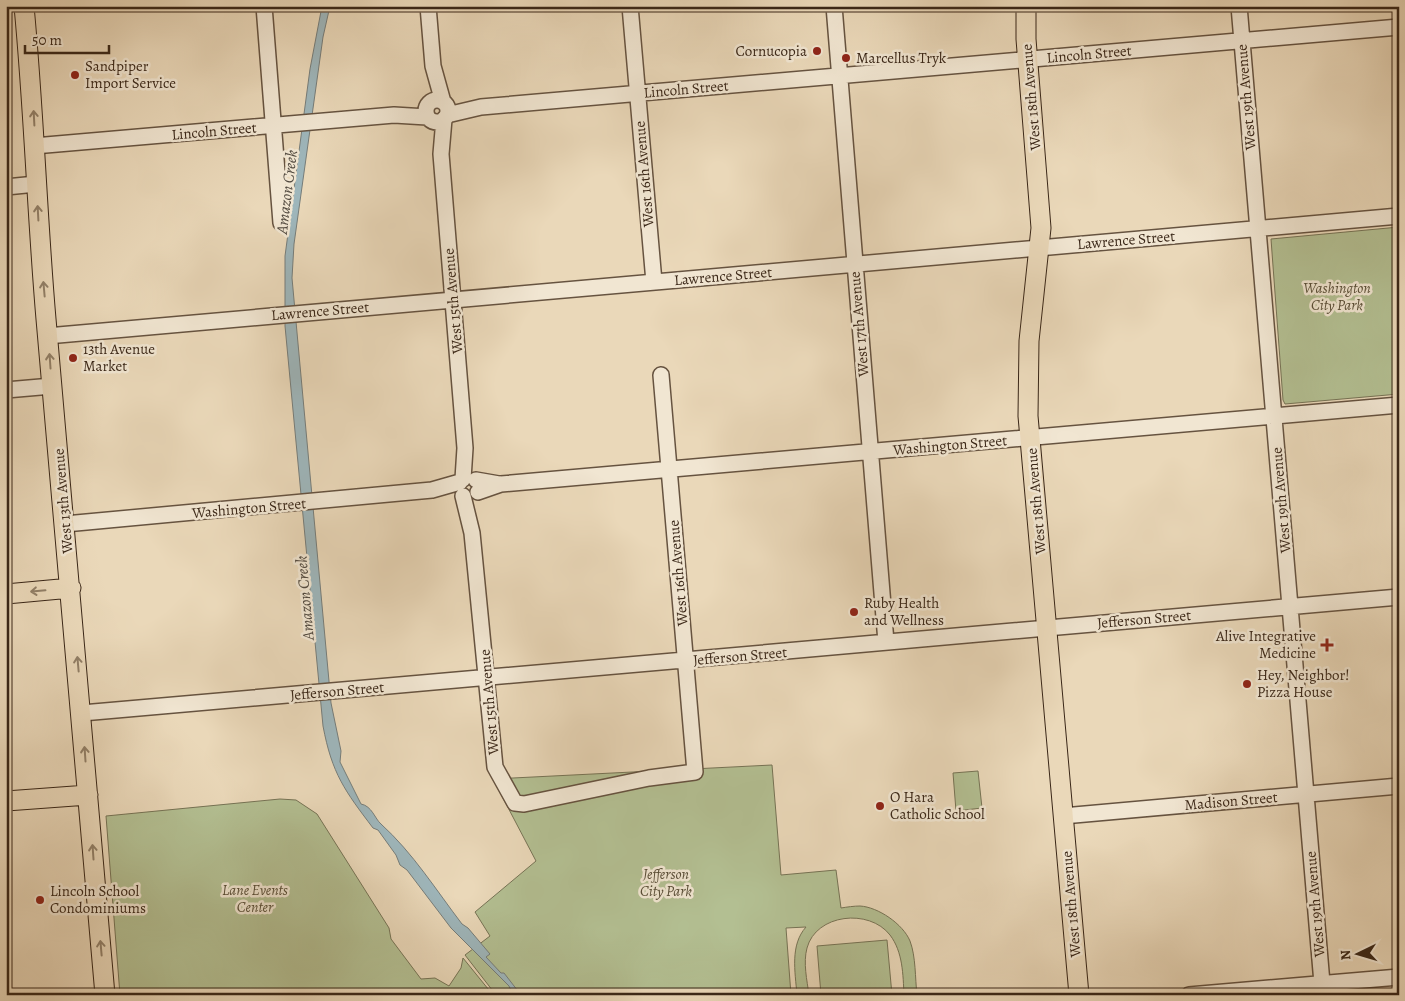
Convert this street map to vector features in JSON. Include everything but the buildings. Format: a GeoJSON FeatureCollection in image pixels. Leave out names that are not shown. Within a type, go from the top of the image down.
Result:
{"type":"FeatureCollection","features":[{"type":"Feature","properties":{"kind":"main road","name":"West 13th Avenue"},"geometry":{"type":"LineString","coordinates":[[24,6],[52,386],[66,524],[105,995]]}},
{"type":"Feature","properties":{"kind":"main road","name":"West 18th Avenue"},"geometry":{"type":"LineString","coordinates":[[1026,6],[1028,59],[1041,210],[1040,247],[1029,351],[1027,394],[1079,995]]}},
{"type":"Feature","properties":{"kind":"main road"},"geometry":{"type":"LineString","coordinates":[[6,594],[71,588]]}},
{"type":"Feature","properties":{"kind":"main road"},"geometry":{"type":"LineString","coordinates":[[6,801],[88,795]]}},
{"type":"Feature","properties":{"kind":"street"},"geometry":{"type":"LineString","coordinates":[[264,6],[281,223]]}},
{"type":"Feature","properties":{"kind":"street","name":"West 15th Avenue"},"geometry":{"type":"LineString","coordinates":[[428,6],[472,533],[495,767],[515,803],[524,804],[640,780],[695,772]]}},
{"type":"Feature","properties":{"kind":"street","name":"West 16th Avenue"},"geometry":{"type":"LineString","coordinates":[[630,6],[654,282]]}},
{"type":"Feature","properties":{"kind":"street","name":"West 17th Avenue"},"geometry":{"type":"LineString","coordinates":[[834,6],[886,642]]}},
{"type":"Feature","properties":{"kind":"street","name":"West 19th Avenue"},"geometry":{"type":"LineString","coordinates":[[1239,6],[1322,989]]}},
{"type":"Feature","properties":{"kind":"street","name":"Lincoln Street"},"geometry":{"type":"LineString","coordinates":[[34,146],[1399,27]]}},
{"type":"Feature","properties":{"kind":"street"},"geometry":{"type":"LineString","coordinates":[[6,187],[36,184]]}},
{"type":"Feature","properties":{"kind":"street","name":"Lawrence Street"},"geometry":{"type":"LineString","coordinates":[[48,336],[1399,216]]}},
{"type":"Feature","properties":{"kind":"street","name":"West 16th Avenue"},"geometry":{"type":"LineString","coordinates":[[661,375],[695,772]]}},
{"type":"Feature","properties":{"kind":"street"},"geometry":{"type":"LineString","coordinates":[[6,390],[52,386]]}},
{"type":"Feature","properties":{"kind":"street","name":"Washington Street"},"geometry":{"type":"LineString","coordinates":[[66,524],[1399,405]]}},
{"type":"Feature","properties":{"kind":"street","name":"Jefferson Street"},"geometry":{"type":"LineString","coordinates":[[82,713],[1399,597]]}},
{"type":"Feature","properties":{"kind":"street","name":"Madison Street"},"geometry":{"type":"LineString","coordinates":[[1063,816],[1399,786]]}},
{"type":"Feature","properties":{"kind":"street"},"geometry":{"type":"LineString","coordinates":[[1189,995],[1322,989],[1399,977]]}},
{"type":"Feature","properties":{"kind":"green space","name":"Washington City Park"},"geometry":{"type":"Polygon","coordinates":[[[1399,227],[1399,394],[1285,404],[1283,400],[1271,239],[1399,227]]]}},
{"type":"Feature","properties":{"kind":"green space","name":"Jefferson City Park"},"geometry":{"type":"Polygon","coordinates":[[[772,765],[781,875],[836,870],[841,908],[867,907],[882,913],[902,928],[912,947],[917,995],[904,995],[900,956],[890,935],[881,926],[857,918],[832,922],[821,928],[812,937],[807,948],[805,960],[809,995],[797,995],[795,968],[798,942],[806,927],[786,928],[791,995],[496,995],[465,955],[490,936],[475,912],[536,861],[493,779],[772,765]]]}},
{"type":"Feature","properties":{"kind":"green space"},"geometry":{"type":"Polygon","coordinates":[[[978,771],[982,808],[956,811],[953,773],[978,771]]]}},
{"type":"Feature","properties":{"kind":"green space","name":"Lane Events Center"},"geometry":{"type":"Polygon","coordinates":[[[280,799],[296,800],[317,814],[389,928],[391,939],[421,979],[435,978],[449,986],[461,968],[463,958],[493,995],[120,995],[106,816],[280,799]]]}},
{"type":"Feature","properties":{"kind":"green space"},"geometry":{"type":"Polygon","coordinates":[[[887,940],[892,995],[821,995],[817,946],[887,940]]]}},
{"type":"Feature","properties":{"kind":"water"},"geometry":{"type":"Polygon","coordinates":[[[322,6],[330,6],[323,37],[294,244],[292,278],[331,703],[341,751],[340,762],[361,804],[371,810],[379,822],[404,847],[462,924],[468,928],[490,954],[486,957],[501,973],[504,973],[521,995],[513,995],[509,986],[451,928],[407,870],[400,865],[396,855],[378,830],[373,828],[363,815],[335,770],[323,726],[285,326],[285,256],[310,69],[322,6]]]}},
{"type":"Feature","properties":{"kind":"place","name":"Cornucopia"},"geometry":{"type":"Point","coordinates":[817,51]}},
{"type":"Feature","properties":{"kind":"place","name":"Marcellus Tryk"},"geometry":{"type":"Point","coordinates":[846,58]}},
{"type":"Feature","properties":{"kind":"place","name":"Sandpiper Import Service"},"geometry":{"type":"Point","coordinates":[75,75]}},
{"type":"Feature","properties":{"kind":"place","name":"13th Avenue Market"},"geometry":{"type":"Point","coordinates":[73,358]}},
{"type":"Feature","properties":{"kind":"place","name":"Ruby Health and Wellness"},"geometry":{"type":"Point","coordinates":[854,612]}},
{"type":"Feature","properties":{"kind":"place","name":"Alive Integrative Medicine"},"geometry":{"type":"Point","coordinates":[1327,645]}},
{"type":"Feature","properties":{"kind":"place","name":"Hey, Neighbor! Pizza House"},"geometry":{"type":"Point","coordinates":[1247,684]}},
{"type":"Feature","properties":{"kind":"place","name":"O Hara Catholic School"},"geometry":{"type":"Point","coordinates":[880,806]}},
{"type":"Feature","properties":{"kind":"place","name":"Lincoln School Condominiums"},"geometry":{"type":"Point","coordinates":[40,900]}},
{"type":"Feature","properties":{"kind":"water label","name":"Amazon Creek"},"geometry":{"type":"Point","coordinates":[287,192]}},
{"type":"Feature","properties":{"kind":"water label","name":"Amazon Creek"},"geometry":{"type":"Point","coordinates":[305,598]}}]}
